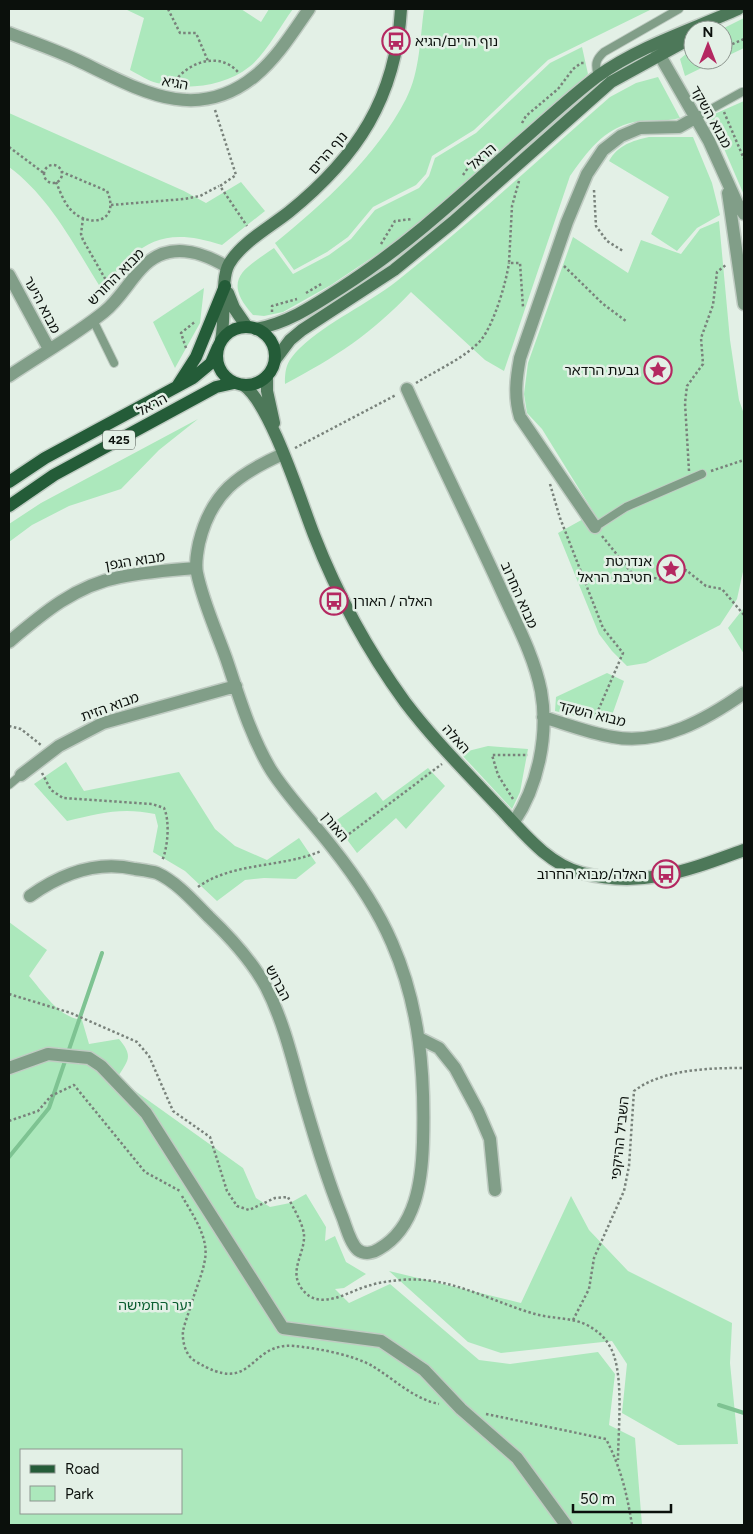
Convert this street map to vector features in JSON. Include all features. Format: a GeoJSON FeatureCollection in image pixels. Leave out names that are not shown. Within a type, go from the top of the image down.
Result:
{"type":"FeatureCollection","features":[{"type":"Feature","properties":{"kind":"main road"},"geometry":{"type":"LineString","coordinates":[[177,387],[196,357],[225,285]]}},
{"type":"Feature","properties":{"kind":"main road"},"geometry":{"type":"LineString","coordinates":[[251,328],[267,336],[272,343],[275,360],[267,376],[252,384],[239,384],[221,372],[218,364],[220,344],[234,329],[251,328]]}},
{"type":"Feature","properties":{"kind":"main road","name":"הראל"},"geometry":{"type":"LineString","coordinates":[[9,482],[45,458],[203,371],[211,363],[220,344]]}},
{"type":"Feature","properties":{"kind":"main road","name":"הראל"},"geometry":{"type":"LineString","coordinates":[[9,506],[63,470],[216,387],[239,384]]}},
{"type":"Feature","properties":{"kind":"street","name":"הגיא"},"geometry":{"type":"LineString","coordinates":[[9,33],[71,57],[140,90],[167,98],[199,102],[221,97],[247,82],[275,56],[309,9]]}},
{"type":"Feature","properties":{"kind":"street","name":"נוף הרים"},"geometry":{"type":"LineString","coordinates":[[227,267],[236,254],[313,192],[345,159],[358,141],[386,90],[392,71],[401,9]]}},
{"type":"Feature","properties":{"kind":"street","name":"הראל"},"geometry":{"type":"LineString","coordinates":[[718,20],[734,10]]}},
{"type":"Feature","properties":{"kind":"street","name":"הראל"},"geometry":{"type":"LineString","coordinates":[[275,360],[290,340],[394,270],[453,222],[612,82],[657,50],[734,10]]}},
{"type":"Feature","properties":{"kind":"street","name":"הראל"},"geometry":{"type":"LineString","coordinates":[[251,328],[272,326],[306,310],[372,268],[438,216],[596,70],[632,55],[657,50],[683,40]]}},
{"type":"Feature","properties":{"kind":"street","name":"מבוא השקד"},"geometry":{"type":"LineString","coordinates":[[657,50],[696,118],[744,214]]}},
{"type":"Feature","properties":{"kind":"street"},"geometry":{"type":"LineString","coordinates":[[595,527],[520,417],[516,403],[516,382],[520,358],[587,174],[603,150],[620,136],[640,128],[679,127],[696,118]]}},
{"type":"Feature","properties":{"kind":"street","name":"מבוא השקד"},"geometry":{"type":"LineString","coordinates":[[726,178],[744,304]]}},
{"type":"Feature","properties":{"kind":"street","name":"מבוא החורש"},"geometry":{"type":"LineString","coordinates":[[9,376],[93,320],[117,299],[142,268],[153,258],[167,252],[182,251],[208,256],[227,267]]}},
{"type":"Feature","properties":{"kind":"street"},"geometry":{"type":"LineString","coordinates":[[220,344],[224,328],[227,267]]}},
{"type":"Feature","properties":{"kind":"street","name":"מבוא היער"},"geometry":{"type":"LineString","coordinates":[[9,274],[49,349]]}},
{"type":"Feature","properties":{"kind":"street"},"geometry":{"type":"LineString","coordinates":[[225,285],[234,308],[251,328]]}},
{"type":"Feature","properties":{"kind":"street","name":"האלה"},"geometry":{"type":"LineString","coordinates":[[267,376],[267,391],[277,440]]}},
{"type":"Feature","properties":{"kind":"street","name":"האלה"},"geometry":{"type":"LineString","coordinates":[[239,384],[256,397],[277,440],[314,536],[351,616],[405,702],[452,757],[544,853],[580,872],[628,880],[674,875],[744,850]]}},
{"type":"Feature","properties":{"kind":"street","name":"מבוא החרוב"},"geometry":{"type":"LineString","coordinates":[[406,389],[517,625],[541,692],[543,717],[539,755],[529,796],[514,822]]}},
{"type":"Feature","properties":{"kind":"street","name":"האורן"},"geometry":{"type":"LineString","coordinates":[[283,454],[255,466],[237,478],[222,493],[204,524],[196,568],[254,737],[272,770],[357,880],[391,941],[410,995],[419,1038],[424,1117],[419,1190],[412,1209],[403,1225],[391,1240],[376,1251]]}},
{"type":"Feature","properties":{"kind":"street","name":"מבוא הגפן"},"geometry":{"type":"LineString","coordinates":[[9,642],[44,612],[67,597],[95,584],[118,577],[196,568]]}},
{"type":"Feature","properties":{"kind":"street","name":"מבוא הזית"},"geometry":{"type":"LineString","coordinates":[[21,774],[49,754],[103,723],[236,686]]}},
{"type":"Feature","properties":{"kind":"street","name":"מבוא השקד"},"geometry":{"type":"LineString","coordinates":[[543,717],[613,737],[631,739],[657,735],[697,723],[744,693]]}},
{"type":"Feature","properties":{"kind":"street","name":"הברוש"},"geometry":{"type":"LineString","coordinates":[[30,896],[67,874],[95,866],[117,864],[157,873],[187,895],[223,930],[250,962],[266,986],[289,1048],[309,1119],[350,1235],[359,1251],[365,1253],[376,1251]]}},
{"type":"Feature","properties":{"kind":"street"},"geometry":{"type":"LineString","coordinates":[[419,1038],[439,1048],[455,1068],[478,1111],[490,1139],[495,1190]]}},
{"type":"Feature","properties":{"kind":"street"},"geometry":{"type":"LineString","coordinates":[[9,1068],[48,1054],[89,1058],[101,1066],[146,1113],[283,1328],[381,1341],[424,1370],[461,1409],[517,1458],[566,1525]]}},
{"type":"Feature","properties":{"kind":"lane"},"geometry":{"type":"LineString","coordinates":[[596,70],[604,52],[676,9]]}},
{"type":"Feature","properties":{"kind":"lane"},"geometry":{"type":"LineString","coordinates":[[696,118],[742,92]]}},
{"type":"Feature","properties":{"kind":"lane"},"geometry":{"type":"LineString","coordinates":[[93,320],[114,363]]}},
{"type":"Feature","properties":{"kind":"lane"},"geometry":{"type":"LineString","coordinates":[[595,527],[626,507],[702,474]]}},
{"type":"Feature","properties":{"kind":"lane","name":"מבוא הזית"},"geometry":{"type":"LineString","coordinates":[[9,785],[21,774]]}},
{"type":"Feature","properties":{"kind":"path"},"geometry":{"type":"LineString","coordinates":[[168,9],[180,33],[196,33],[208,61]]}},
{"type":"Feature","properties":{"kind":"path"},"geometry":{"type":"LineString","coordinates":[[167,98],[172,84],[180,73],[192,65],[208,61],[220,61],[232,65],[247,82]]}},
{"type":"Feature","properties":{"kind":"path"},"geometry":{"type":"LineString","coordinates":[[518,129],[526,116],[558,89],[573,69],[581,63],[596,70]]}},
{"type":"Feature","properties":{"kind":"path"},"geometry":{"type":"LineString","coordinates":[[111,205],[200,196],[236,175],[211,99]]}},
{"type":"Feature","properties":{"kind":"path"},"geometry":{"type":"LineString","coordinates":[[720,104],[744,159]]}},
{"type":"Feature","properties":{"kind":"path"},"geometry":{"type":"LineString","coordinates":[[9,147],[45,174],[47,180],[56,182]]}},
{"type":"Feature","properties":{"kind":"path"},"geometry":{"type":"LineString","coordinates":[[460,178],[470,164],[492,153]]}},
{"type":"Feature","properties":{"kind":"path"},"geometry":{"type":"LineString","coordinates":[[283,454],[406,389],[469,351],[481,340],[489,327],[510,263],[512,206],[520,176],[516,165]]}},
{"type":"Feature","properties":{"kind":"path"},"geometry":{"type":"LineString","coordinates":[[45,174],[47,169],[57,166],[62,172],[102,188],[107,191],[111,205],[110,213],[105,218],[87,220],[83,218],[70,210],[56,182]]}},
{"type":"Feature","properties":{"kind":"path"},"geometry":{"type":"LineString","coordinates":[[56,182],[61,178],[62,172]]}},
{"type":"Feature","properties":{"kind":"path"},"geometry":{"type":"LineString","coordinates":[[587,174],[596,195],[596,226],[607,241],[624,251]]}},
{"type":"Feature","properties":{"kind":"path"},"geometry":{"type":"LineString","coordinates":[[221,185],[255,238]]}},
{"type":"Feature","properties":{"kind":"path"},"geometry":{"type":"LineString","coordinates":[[83,218],[81,234],[83,240],[117,299]]}},
{"type":"Feature","properties":{"kind":"path"},"geometry":{"type":"LineString","coordinates":[[372,268],[386,233],[396,221],[414,219]]}},
{"type":"Feature","properties":{"kind":"path"},"geometry":{"type":"LineString","coordinates":[[555,258],[603,304],[626,321]]}},
{"type":"Feature","properties":{"kind":"path"},"geometry":{"type":"LineString","coordinates":[[689,480],[685,424],[687,386],[703,364],[701,338],[713,305],[717,272],[726,264],[738,259]]}},
{"type":"Feature","properties":{"kind":"path"},"geometry":{"type":"LineString","coordinates":[[510,263],[520,263],[524,310],[534,318]]}},
{"type":"Feature","properties":{"kind":"path"},"geometry":{"type":"LineString","coordinates":[[272,326],[272,306],[296,300],[329,281]]}},
{"type":"Feature","properties":{"kind":"path"},"geometry":{"type":"LineString","coordinates":[[702,474],[744,460]]}},
{"type":"Feature","properties":{"kind":"path"},"geometry":{"type":"LineString","coordinates":[[548,477],[560,518],[603,628],[624,653],[590,731]]}},
{"type":"Feature","properties":{"kind":"path"},"geometry":{"type":"LineString","coordinates":[[595,527],[632,572],[670,582],[686,570],[706,586],[722,589],[744,615]]}},
{"type":"Feature","properties":{"kind":"path"},"geometry":{"type":"LineString","coordinates":[[9,726],[21,729],[49,754]]}},
{"type":"Feature","properties":{"kind":"path"},"geometry":{"type":"LineString","coordinates":[[521,811],[498,775],[492,755],[539,755]]}},
{"type":"Feature","properties":{"kind":"path"},"geometry":{"type":"LineString","coordinates":[[187,895],[206,881],[250,868],[302,860],[332,846],[452,757]]}},
{"type":"Feature","properties":{"kind":"path"},"geometry":{"type":"LineString","coordinates":[[36,763],[51,790],[63,798],[152,804],[164,808],[167,814],[164,855],[157,873]]}},
{"type":"Feature","properties":{"kind":"path","name":"השביל ההיקפי"},"geometry":{"type":"LineString","coordinates":[[573,1320],[589,1289],[594,1258],[624,1191],[629,1166],[634,1091],[648,1080],[720,1068],[744,1068]]}},
{"type":"Feature","properties":{"kind":"path"},"geometry":{"type":"LineString","coordinates":[[9,1121],[38,1112],[51,1096],[74,1085]]}},
{"type":"Feature","properties":{"kind":"path"},"geometry":{"type":"LineString","coordinates":[[532,1423],[606,1440],[618,1462],[625,1484],[632,1525]]}},
{"type":"Feature","properties":{"kind":"green space"},"geometry":{"type":"Polygon","coordinates":[[[125,9],[241,9],[261,22],[269,9],[293,9],[267,48],[249,67],[229,79],[217,83],[181,87],[154,82],[130,70],[144,18],[125,9]]]}},
{"type":"Feature","properties":{"kind":"green space"},"geometry":{"type":"Polygon","coordinates":[[[424,9],[652,9],[548,60],[474,130],[432,156],[426,174],[416,185],[373,207],[348,237],[327,252],[294,270],[275,243],[348,178],[394,120],[411,89],[414,78],[419,55],[424,9]]]}},
{"type":"Feature","properties":{"kind":"green space"},"geometry":{"type":"Polygon","coordinates":[[[744,18],[744,48],[733,53],[733,24],[744,18]]]}},
{"type":"Feature","properties":{"kind":"green space"},"geometry":{"type":"Polygon","coordinates":[[[582,47],[588,74],[422,224],[331,285],[283,312],[264,316],[253,315],[243,303],[238,284],[240,276],[254,262],[274,248],[293,274],[329,255],[351,239],[375,210],[419,188],[429,176],[435,158],[476,133],[550,63],[582,47]]]}},
{"type":"Feature","properties":{"kind":"green space"},"geometry":{"type":"Polygon","coordinates":[[[683,56],[683,69],[680,59],[683,56]]]}},
{"type":"Feature","properties":{"kind":"green space"},"geometry":{"type":"Polygon","coordinates":[[[683,70],[697,70],[685,76],[683,70]]]}},
{"type":"Feature","properties":{"kind":"green space"},"geometry":{"type":"Polygon","coordinates":[[[658,77],[680,118],[634,122],[613,130],[590,150],[570,176],[504,371],[485,360],[411,292],[382,320],[352,344],[285,384],[286,369],[292,357],[311,338],[397,281],[478,214],[610,97],[636,83],[658,77]]]}},
{"type":"Feature","properties":{"kind":"green space"},"geometry":{"type":"Polygon","coordinates":[[[744,101],[744,195],[710,116],[744,101]]]}},
{"type":"Feature","properties":{"kind":"green space"},"geometry":{"type":"Polygon","coordinates":[[[9,113],[184,191],[206,203],[241,182],[265,211],[222,245],[201,239],[183,237],[167,238],[153,242],[127,260],[102,290],[72,240],[49,208],[24,179],[9,167],[9,113]]]}},
{"type":"Feature","properties":{"kind":"green space"},"geometry":{"type":"Polygon","coordinates":[[[649,137],[693,137],[712,183],[720,215],[697,228],[677,251],[651,234],[669,197],[609,161],[626,144],[649,137]]]}},
{"type":"Feature","properties":{"kind":"green space"},"geometry":{"type":"Polygon","coordinates":[[[719,221],[730,340],[739,400],[744,414],[744,567],[737,599],[720,625],[646,663],[627,666],[599,634],[558,533],[594,513],[542,429],[527,413],[524,394],[528,363],[573,237],[628,273],[641,240],[681,254],[700,229],[719,221]]]}},
{"type":"Feature","properties":{"kind":"green space"},"geometry":{"type":"Polygon","coordinates":[[[204,288],[200,323],[175,368],[153,322],[204,288]]]}},
{"type":"Feature","properties":{"kind":"green space"},"geometry":{"type":"Polygon","coordinates":[[[198,419],[159,450],[121,489],[69,506],[32,525],[9,542],[9,524],[41,503],[198,419]]]}},
{"type":"Feature","properties":{"kind":"green space"},"geometry":{"type":"Polygon","coordinates":[[[744,610],[744,654],[728,628],[744,610]]]}},
{"type":"Feature","properties":{"kind":"green space"},"geometry":{"type":"Polygon","coordinates":[[[607,673],[624,681],[609,724],[555,711],[556,697],[607,673]]]}},
{"type":"Feature","properties":{"kind":"green space"},"geometry":{"type":"Polygon","coordinates":[[[488,746],[528,749],[520,792],[512,809],[460,753],[488,746]]]}},
{"type":"Feature","properties":{"kind":"green space"},"geometry":{"type":"Polygon","coordinates":[[[66,762],[84,791],[179,772],[215,829],[235,846],[267,860],[299,838],[316,863],[296,879],[264,878],[245,880],[217,901],[185,871],[153,852],[158,826],[155,814],[121,811],[101,813],[67,821],[34,784],[66,762]]]}},
{"type":"Feature","properties":{"kind":"green space"},"geometry":{"type":"Polygon","coordinates":[[[428,768],[445,786],[406,829],[396,818],[357,853],[334,822],[376,792],[383,801],[428,768]]]}},
{"type":"Feature","properties":{"kind":"green space","name":"יער החמישה"},"geometry":{"type":"Polygon","coordinates":[[[9,922],[47,950],[29,976],[46,997],[59,1009],[73,1018],[82,1020],[89,1044],[119,1039],[124,1045],[128,1058],[117,1078],[243,1168],[256,1198],[270,1207],[290,1203],[306,1194],[326,1227],[325,1241],[335,1236],[346,1262],[366,1274],[344,1288],[335,1289],[349,1303],[390,1284],[479,1360],[510,1364],[598,1352],[615,1374],[609,1425],[635,1438],[642,1525],[9,1525],[9,922]]]}},
{"type":"Feature","properties":{"kind":"green space"},"geometry":{"type":"Polygon","coordinates":[[[571,1196],[589,1230],[628,1271],[732,1323],[730,1363],[738,1444],[678,1445],[622,1413],[627,1364],[612,1341],[501,1353],[468,1342],[389,1271],[521,1303],[571,1196]]]}},
{"type":"Feature","properties":{"kind":"waterway"},"geometry":{"type":"LineString","coordinates":[[9,1157],[49,1108],[102,953]]}},
{"type":"Feature","properties":{"kind":"waterway"},"geometry":{"type":"LineString","coordinates":[[719,1405],[744,1413]]}},
{"type":"Feature","properties":{"kind":"place","name":"נוף הרים/הגיא"},"geometry":{"type":"Point","coordinates":[396,41]}},
{"type":"Feature","properties":{"kind":"place","name":"גבעת הרדאר"},"geometry":{"type":"Point","coordinates":[658,370]}},
{"type":"Feature","properties":{"kind":"place","name":"אנדרטת חטיבת הראל"},"geometry":{"type":"Point","coordinates":[671,569]}},
{"type":"Feature","properties":{"kind":"place","name":"האלה / האורן"},"geometry":{"type":"Point","coordinates":[334,601]}},
{"type":"Feature","properties":{"kind":"place","name":"האלה/מבוא החרוב"},"geometry":{"type":"Point","coordinates":[666,874]}}]}
